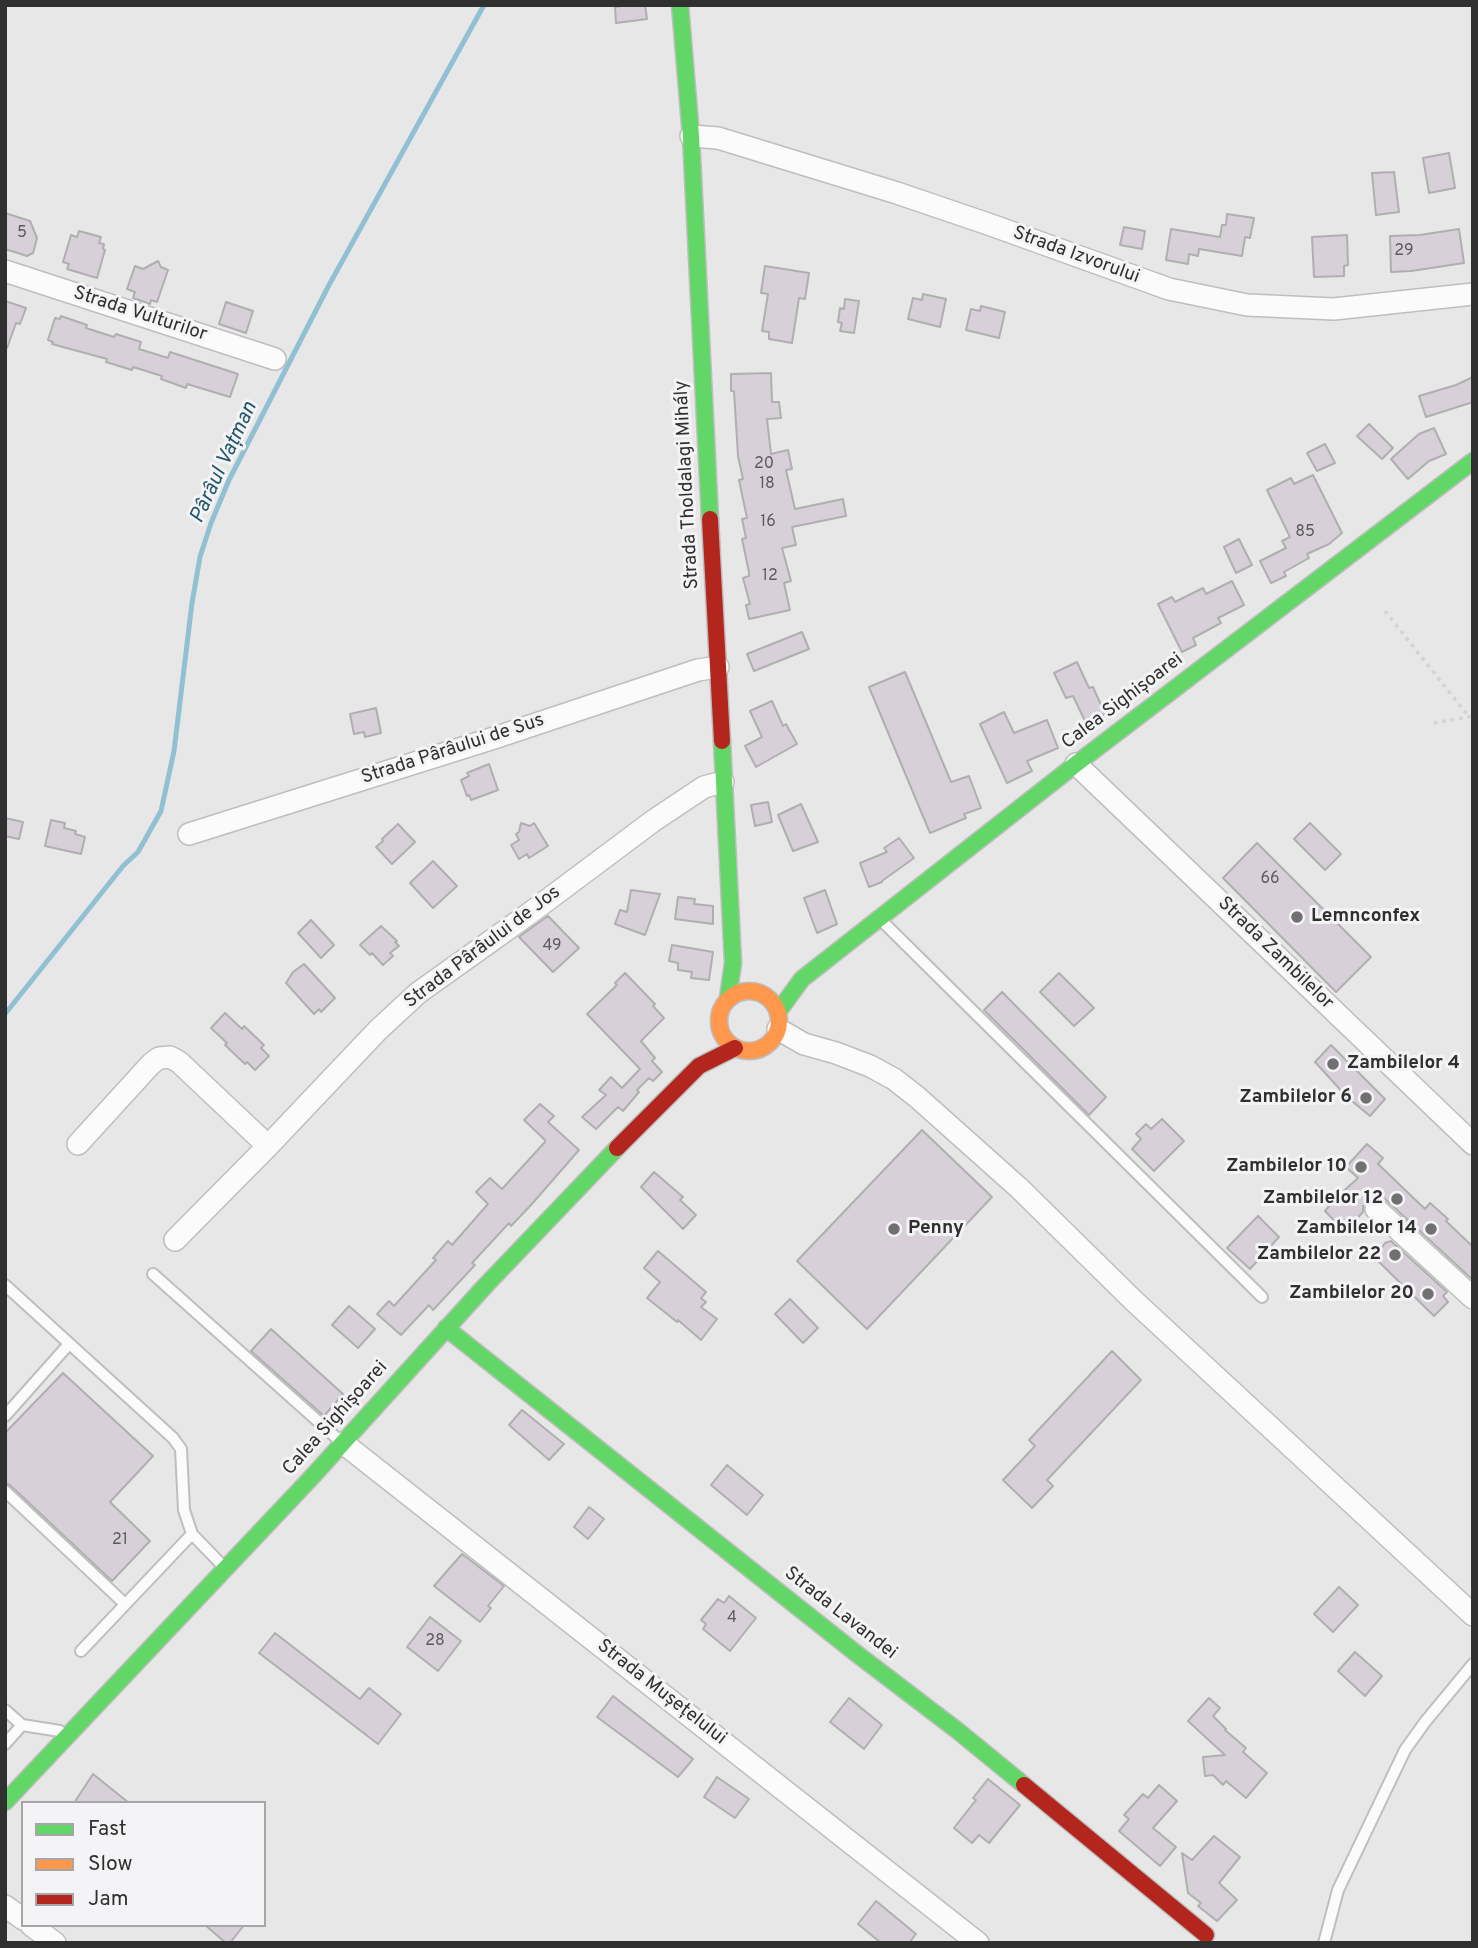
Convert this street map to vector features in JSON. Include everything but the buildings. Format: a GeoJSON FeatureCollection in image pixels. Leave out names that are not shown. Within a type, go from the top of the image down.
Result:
{"type":"FeatureCollection","features":[{"type":"Feature","properties":{"kind":"main road","name":"Strada Tholdalagi Mihály"},"geometry":{"type":"LineString","coordinates":[[680,5],[691,136],[733,963],[728,998]]}},
{"type":"Feature","properties":{"kind":"main road","name":"Calea Sighișoarei"},"geometry":{"type":"LineString","coordinates":[[755,992],[802,979],[1076,764],[1473,461]]}},
{"type":"Feature","properties":{"kind":"main road","name":"Strada Tholdalagi Mihály"},"geometry":{"type":"LineString","coordinates":[[733,963],[755,992]]}},
{"type":"Feature","properties":{"kind":"main road","name":"Calea Sighișoarei"},"geometry":{"type":"LineString","coordinates":[[775,1028],[802,979]]}},
{"type":"Feature","properties":{"kind":"main road"},"geometry":{"type":"LineString","coordinates":[[737,992],[755,992],[772,1001],[775,1028],[753,1051],[736,1048],[726,1041],[719,1030],[721,1007],[737,992]]}},
{"type":"Feature","properties":{"kind":"main road","name":"Calea Sighișoarei"},"geometry":{"type":"LineString","coordinates":[[5,1802],[343,1443],[583,1182],[699,1066],[719,1030]]}},
{"type":"Feature","properties":{"kind":"main road","name":"Calea Sighișoarei"},"geometry":{"type":"LineString","coordinates":[[699,1066],[736,1048]]}},
{"type":"Feature","properties":{"kind":"main road","name":"Strada Lavandei"},"geometry":{"type":"LineString","coordinates":[[446,1328],[856,1654],[978,1747],[1206,1935]]}},
{"type":"Feature","properties":{"kind":"street","name":"Strada Izvorului"},"geometry":{"type":"LineString","coordinates":[[691,136],[718,138],[897,193],[1169,289],[1234,303],[1334,309],[1473,294]]}},
{"type":"Feature","properties":{"kind":"street","name":"Strada Vulturilor"},"geometry":{"type":"LineString","coordinates":[[5,271],[275,359]]}},
{"type":"Feature","properties":{"kind":"street","name":"Strada Pârâului de Sus"},"geometry":{"type":"LineString","coordinates":[[188,834],[494,738],[698,670],[718,667]]}},
{"type":"Feature","properties":{"kind":"street","name":"Strada Zambilelor"},"geometry":{"type":"LineString","coordinates":[[1076,764],[1473,1144]]}},
{"type":"Feature","properties":{"kind":"street","name":"Strada Pârâului de Jos"},"geometry":{"type":"LineString","coordinates":[[175,1240],[378,1030],[418,993],[653,821],[704,787],[723,782]]}},
{"type":"Feature","properties":{"kind":"street"},"geometry":{"type":"LineString","coordinates":[[775,1028],[804,1044],[870,1066],[894,1079],[926,1104],[1019,1188],[1134,1301],[1473,1615]]}},
{"type":"Feature","properties":{"kind":"street"},"geometry":{"type":"LineString","coordinates":[[78,1144],[151,1064],[159,1058],[170,1057],[179,1062],[268,1146]]}},
{"type":"Feature","properties":{"kind":"street"},"geometry":{"type":"LineString","coordinates":[[1376,1209],[1473,1298]]}},
{"type":"Feature","properties":{"kind":"street","name":"Strada Mușețelului"},"geometry":{"type":"LineString","coordinates":[[343,1443],[978,1943]]}},
{"type":"Feature","properties":{"kind":"street"},"geometry":{"type":"LineString","coordinates":[[5,1906],[21,1918]]}},
{"type":"Feature","properties":{"kind":"street"},"geometry":{"type":"LineString","coordinates":[[34,1927],[55,1943]]}},
{"type":"Feature","properties":{"kind":"lane"},"geometry":{"type":"LineString","coordinates":[[879,919],[1262,1297]]}},
{"type":"Feature","properties":{"kind":"lane"},"geometry":{"type":"LineString","coordinates":[[153,1274],[343,1443]]}},
{"type":"Feature","properties":{"kind":"lane"},"geometry":{"type":"LineString","coordinates":[[5,1285],[173,1438],[181,1449],[184,1510],[192,1534],[225,1568]]}},
{"type":"Feature","properties":{"kind":"lane"},"geometry":{"type":"LineString","coordinates":[[5,1416],[69,1344]]}},
{"type":"Feature","properties":{"kind":"lane"},"geometry":{"type":"LineString","coordinates":[[5,1491],[125,1604]]}},
{"type":"Feature","properties":{"kind":"lane"},"geometry":{"type":"LineString","coordinates":[[81,1650],[192,1534]]}},
{"type":"Feature","properties":{"kind":"lane"},"geometry":{"type":"LineString","coordinates":[[1324,1943],[1338,1890],[1405,1750],[1473,1664]]}},
{"type":"Feature","properties":{"kind":"lane"},"geometry":{"type":"LineString","coordinates":[[5,1710],[22,1725],[70,1733]]}},
{"type":"Feature","properties":{"kind":"lane"},"geometry":{"type":"LineString","coordinates":[[5,1744],[22,1725]]}},
{"type":"Feature","properties":{"kind":"path"},"geometry":{"type":"LineString","coordinates":[[1385,611],[1471,717],[1434,723]]}},
{"type":"Feature","properties":{"kind":"waterway","name":"Pârâul Vațman"},"geometry":{"type":"LineString","coordinates":[[5,1014],[123,866],[138,852],[161,811],[174,751],[192,603],[200,557],[211,523],[229,480],[329,285],[484,5]]}},
{"type":"Feature","properties":{"kind":"traffic: fast"},"geometry":{"type":"LineString","coordinates":[[680,5],[691,136],[710,519]]}},
{"type":"Feature","properties":{"kind":"traffic: fast"},"geometry":{"type":"LineString","coordinates":[[778,1012],[802,979],[1076,764],[1473,461]]}},
{"type":"Feature","properties":{"kind":"traffic: fast"},"geometry":{"type":"LineString","coordinates":[[722,741],[733,963],[728,998]]}},
{"type":"Feature","properties":{"kind":"traffic: fast"},"geometry":{"type":"LineString","coordinates":[[5,1802],[617,1148]]}},
{"type":"Feature","properties":{"kind":"traffic: fast"},"geometry":{"type":"LineString","coordinates":[[446,1328],[1024,1785]]}},
{"type":"Feature","properties":{"kind":"traffic: slow"},"geometry":{"type":"LineString","coordinates":[[743,991],[755,991],[774,1004],[779,1021],[777,1033],[766,1046],[755,1051],[743,1051],[724,1038],[719,1027],[719,1015],[732,996],[743,991]]}},
{"type":"Feature","properties":{"kind":"traffic: jam"},"geometry":{"type":"LineString","coordinates":[[710,519],[722,741]]}},
{"type":"Feature","properties":{"kind":"traffic: jam"},"geometry":{"type":"LineString","coordinates":[[617,1148],[699,1066],[735,1048]]}},
{"type":"Feature","properties":{"kind":"traffic: jam"},"geometry":{"type":"LineString","coordinates":[[1024,1785],[1206,1935]]}},
{"type":"Feature","properties":{"kind":"place","name":"Lemnconfex"},"geometry":{"type":"Point","coordinates":[1297,917]}},
{"type":"Feature","properties":{"kind":"place","name":"Zambilelor 4"},"geometry":{"type":"Point","coordinates":[1333,1064]}},
{"type":"Feature","properties":{"kind":"place","name":"Zambilelor 6"},"geometry":{"type":"Point","coordinates":[1366,1098]}},
{"type":"Feature","properties":{"kind":"place","name":"Zambilelor 10"},"geometry":{"type":"Point","coordinates":[1361,1167]}},
{"type":"Feature","properties":{"kind":"place","name":"Zambilelor 12"},"geometry":{"type":"Point","coordinates":[1397,1199]}},
{"type":"Feature","properties":{"kind":"place","name":"Penny"},"geometry":{"type":"Point","coordinates":[894,1229]}},
{"type":"Feature","properties":{"kind":"place","name":"Zambilelor 14"},"geometry":{"type":"Point","coordinates":[1431,1229]}},
{"type":"Feature","properties":{"kind":"place","name":"Zambilelor 22"},"geometry":{"type":"Point","coordinates":[1395,1255]}},
{"type":"Feature","properties":{"kind":"place","name":"Zambilelor 20"},"geometry":{"type":"Point","coordinates":[1428,1294]}}]}
